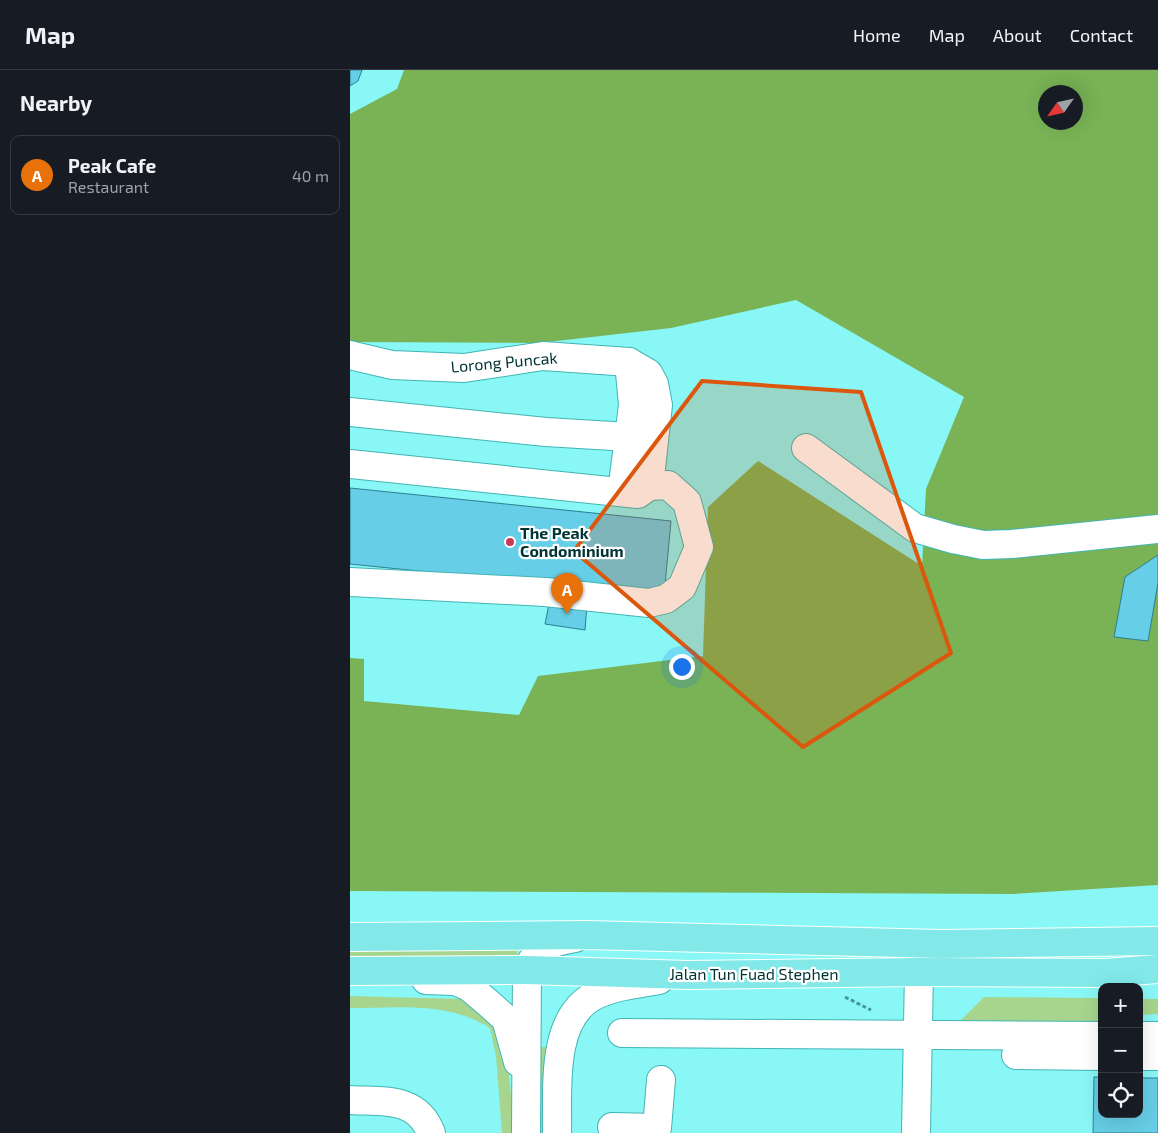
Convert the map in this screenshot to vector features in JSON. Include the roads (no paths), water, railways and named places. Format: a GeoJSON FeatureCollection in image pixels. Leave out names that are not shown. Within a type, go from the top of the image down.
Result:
{"type":"FeatureCollection","features":[{"type":"Feature","properties":{"kind":"highway","name":"Jalan Tun Fuad Stephen"},"geometry":{"type":"LineString","coordinates":[[350,937],[586,935],[941,944],[1158,941]]}},
{"type":"Feature","properties":{"kind":"highway","name":"Jalan Tun Fuad Stephen"},"geometry":{"type":"LineString","coordinates":[[360,971],[527,970],[688,975],[919,972],[1106,973],[1158,969]]}},
{"type":"Feature","properties":{"kind":"street","name":"Lorong Puncak"},"geometry":{"type":"LineString","coordinates":[[350,355],[392,365],[464,368],[543,356],[629,362]]}},
{"type":"Feature","properties":{"kind":"street"},"geometry":{"type":"LineString","coordinates":[[622,492],[633,405],[629,362]]}},
{"type":"Feature","properties":{"kind":"street"},"geometry":{"type":"LineString","coordinates":[[629,362],[648,373],[654,384],[658,405],[650,486]]}},
{"type":"Feature","properties":{"kind":"street"},"geometry":{"type":"LineString","coordinates":[[350,412],[546,432],[629,437]]}},
{"type":"Feature","properties":{"kind":"street"},"geometry":{"type":"LineString","coordinates":[[806,448],[915,528],[953,539],[982,545],[1012,544],[1158,529]]}},
{"type":"Feature","properties":{"kind":"street"},"geometry":{"type":"LineString","coordinates":[[350,464],[638,494],[650,486],[668,486],[687,502],[699,548],[682,587],[666,599],[649,603],[545,592],[350,582]]}},
{"type":"Feature","properties":{"kind":"street"},"geometry":{"type":"LineString","coordinates":[[526,1133],[527,970],[540,949],[554,942],[586,935]]}},
{"type":"Feature","properties":{"kind":"street"},"geometry":{"type":"LineString","coordinates":[[360,971],[384,979],[455,981],[469,987],[506,1019],[526,1097]]}},
{"type":"Feature","properties":{"kind":"street"},"geometry":{"type":"LineString","coordinates":[[916,1133],[919,972]]}},
{"type":"Feature","properties":{"kind":"street"},"geometry":{"type":"LineString","coordinates":[[557,1133],[561,1042],[567,1025],[577,1011],[590,998],[608,990],[688,975]]}},
{"type":"Feature","properties":{"kind":"street"},"geometry":{"type":"LineString","coordinates":[[622,1033],[1098,1036]]}},
{"type":"Feature","properties":{"kind":"street"},"geometry":{"type":"LineString","coordinates":[[1143,1036],[1158,1036]]}},
{"type":"Feature","properties":{"kind":"street"},"geometry":{"type":"LineString","coordinates":[[1016,1055],[1098,1056]]}},
{"type":"Feature","properties":{"kind":"street"},"geometry":{"type":"LineString","coordinates":[[1143,1056],[1158,1056]]}},
{"type":"Feature","properties":{"kind":"street"},"geometry":{"type":"LineString","coordinates":[[612,1127],[660,1130],[661,1080]]}},
{"type":"Feature","properties":{"kind":"street"},"geometry":{"type":"LineString","coordinates":[[350,1100],[397,1102],[412,1108],[426,1120],[430,1133]]}},
{"type":"Feature","properties":{"kind":"place","name":"The Peak Condominium"},"geometry":{"type":"Point","coordinates":[510,542]}},
{"type":"Feature","properties":{"kind":"place","name":"Peak Cafe"},"geometry":{"type":"Point","coordinates":[567,614]}}]}
